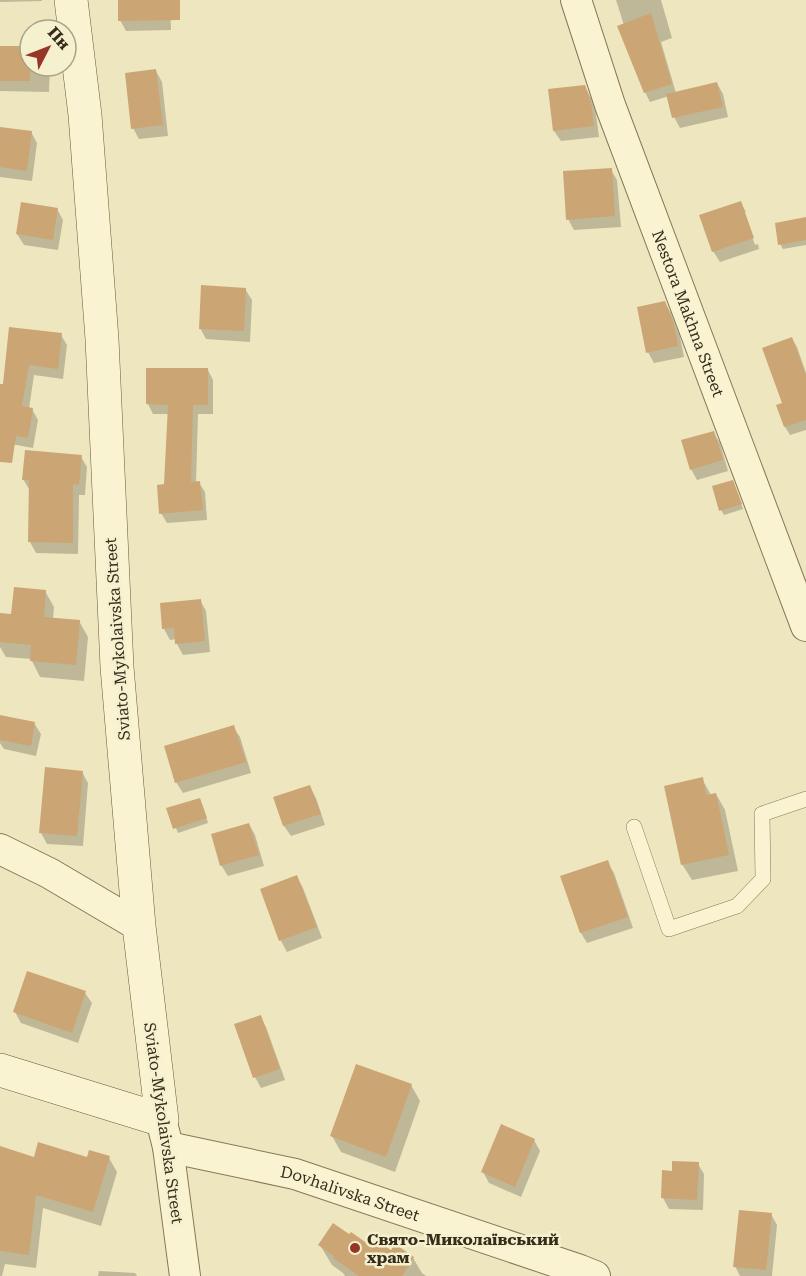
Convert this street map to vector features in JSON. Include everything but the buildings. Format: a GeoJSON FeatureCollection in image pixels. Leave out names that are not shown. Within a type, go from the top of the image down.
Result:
{"type":"FeatureCollection","features":[{"type":"Feature","properties":{"kind":"street","name":"Sviato-Mykolaivska Street"},"geometry":{"type":"LineString","coordinates":[[71,0],[86,115],[101,327],[117,667],[138,926],[185,1276]]}},
{"type":"Feature","properties":{"kind":"street","name":"Nestora Makhna Street"},"geometry":{"type":"LineString","coordinates":[[576,0],[614,116],[806,626]]}},
{"type":"Feature","properties":{"kind":"street"},"geometry":{"type":"LineString","coordinates":[[0,849],[49,873],[138,926]]}},
{"type":"Feature","properties":{"kind":"street","name":"Dovhalivska Street"},"geometry":{"type":"LineString","coordinates":[[0,1070],[165,1134],[296,1174],[595,1276]]}},
{"type":"Feature","properties":{"kind":"lane"},"geometry":{"type":"LineString","coordinates":[[634,827],[669,929],[737,906],[763,879],[762,814],[806,800]]}},
{"type":"Feature","properties":{"kind":"place","name":"Свято-Миколаївський храм"},"geometry":{"type":"Point","coordinates":[355,1248]}}]}
